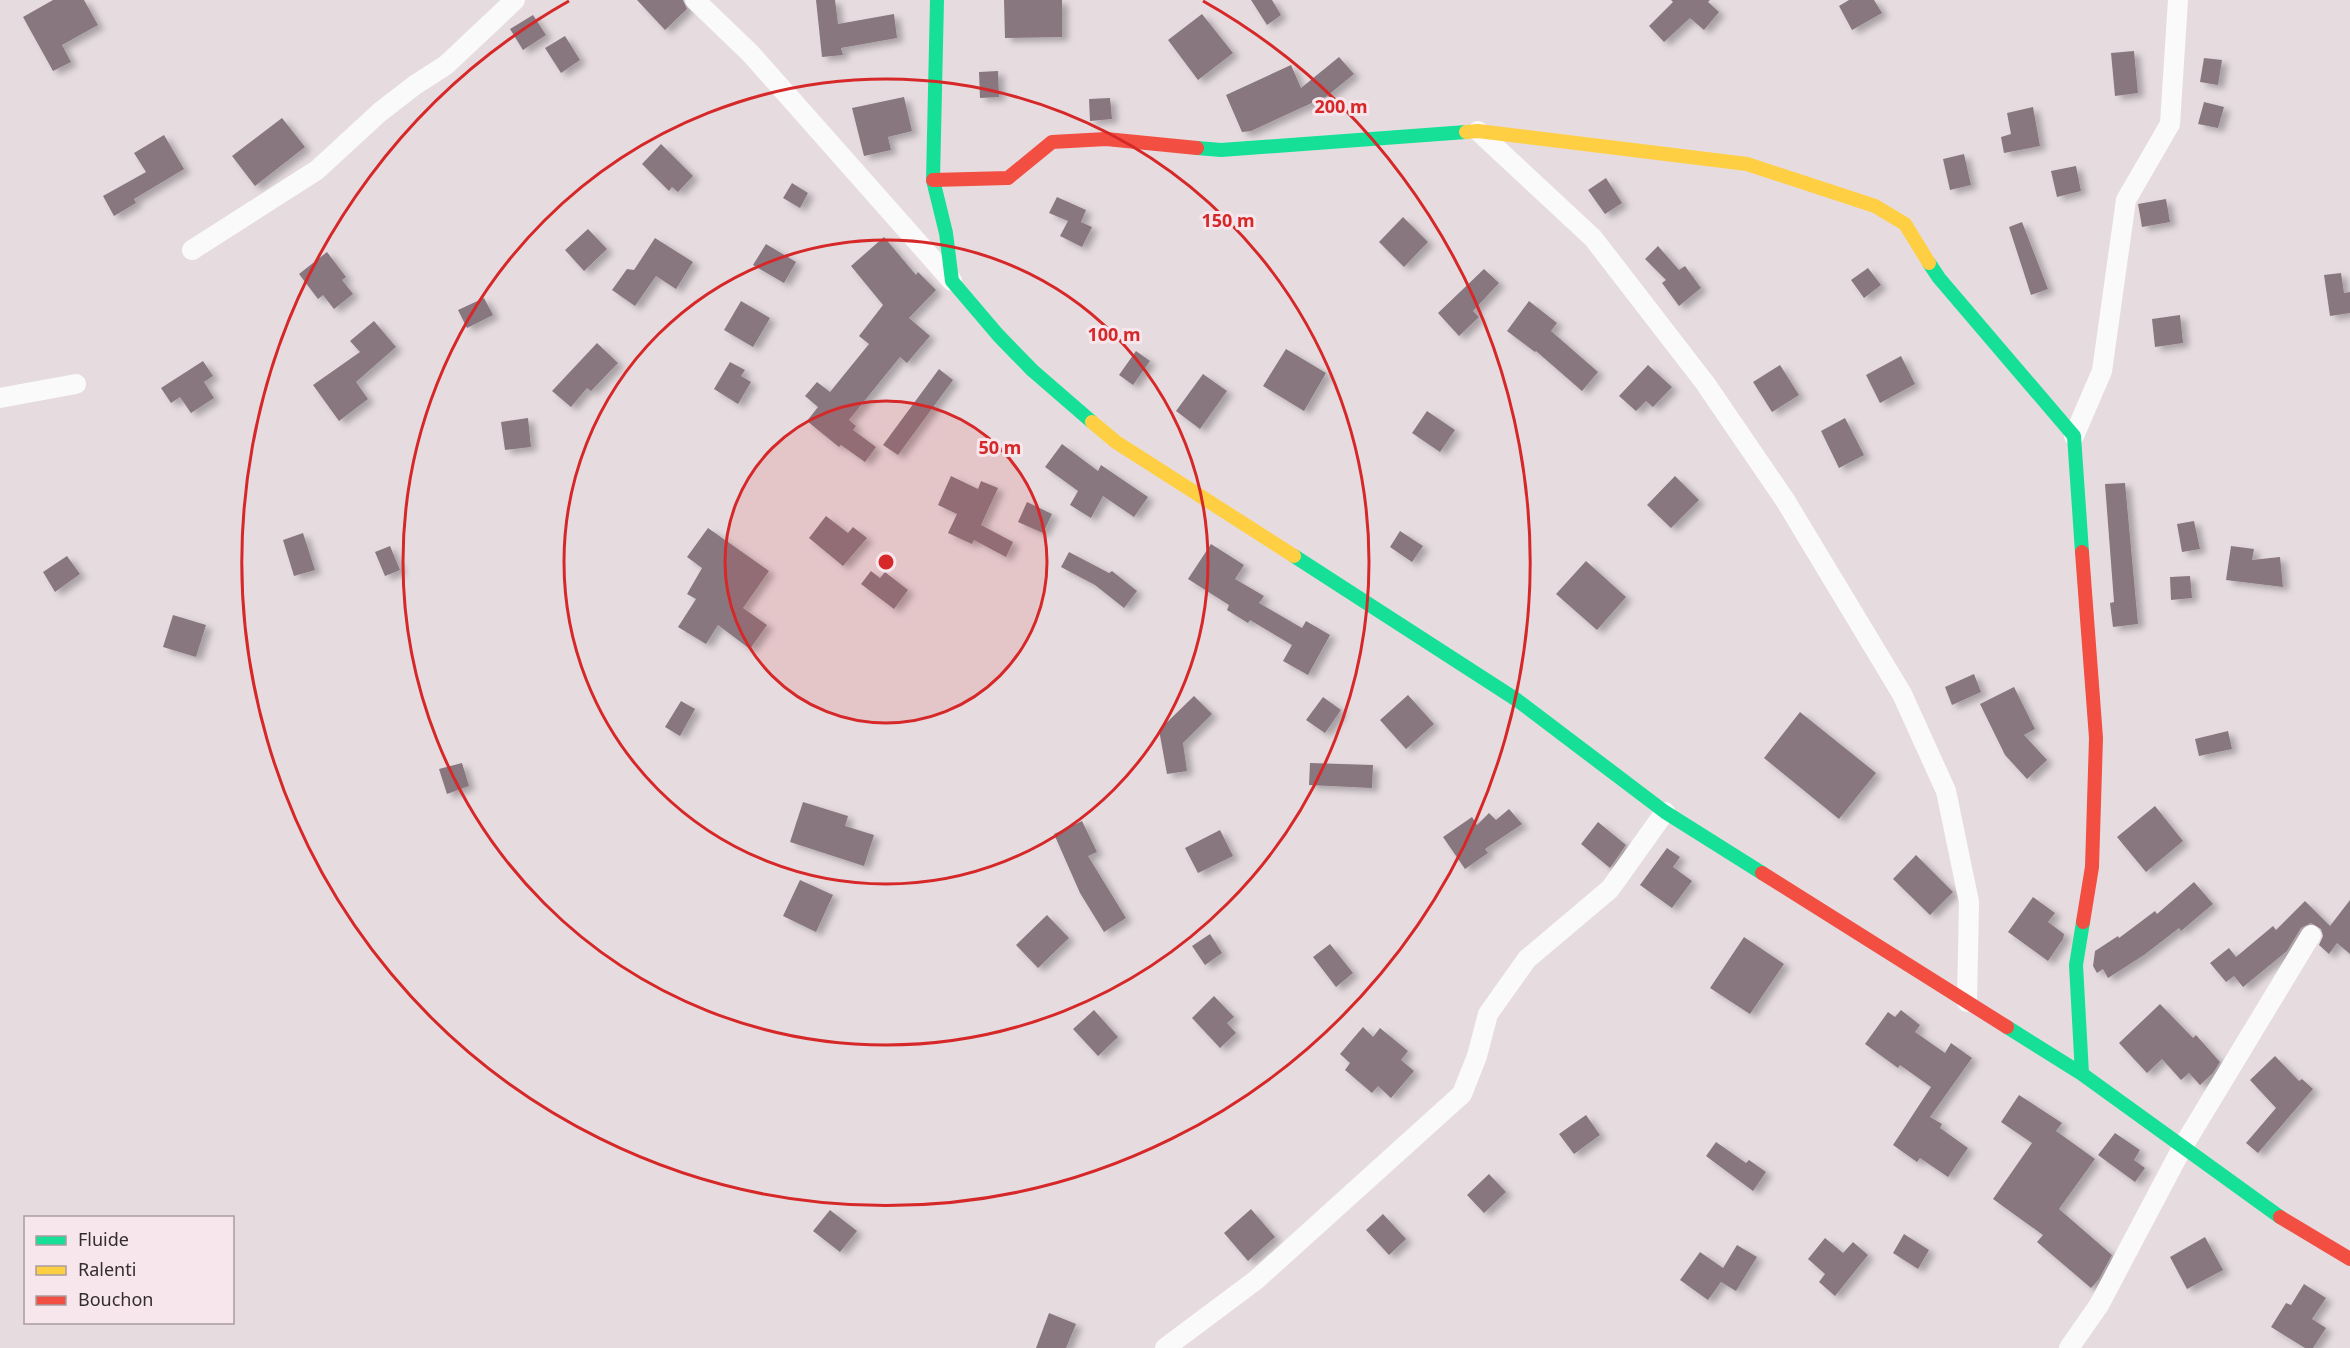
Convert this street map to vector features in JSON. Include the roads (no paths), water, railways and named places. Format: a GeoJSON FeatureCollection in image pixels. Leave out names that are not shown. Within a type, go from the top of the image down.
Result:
{"type":"FeatureCollection","features":[{"type":"Feature","properties":{"kind":"street"},"geometry":{"type":"LineString","coordinates":[[192,250],[317,170],[380,112],[415,85],[447,65],[515,0]]}},
{"type":"Feature","properties":{"kind":"street"},"geometry":{"type":"LineString","coordinates":[[694,0],[751,54],[998,335],[1069,403],[1116,442],[1517,700],[1665,812],[2082,1074],[2269,1210],[2350,1259]]}},
{"type":"Feature","properties":{"kind":"street"},"geometry":{"type":"LineString","coordinates":[[937,0],[933,180],[946,233],[952,281]]}},
{"type":"Feature","properties":{"kind":"street"},"geometry":{"type":"LineString","coordinates":[[2082,1074],[2076,965],[2092,867],[2096,738],[2074,436],[2102,371],[2126,200],[2170,124],[2178,0]]}},
{"type":"Feature","properties":{"kind":"street"},"geometry":{"type":"LineString","coordinates":[[933,180],[1008,178],[1052,142],[1107,139],[1221,150],[1478,131],[1747,164],[1875,206],[1905,224],[1939,278],[2074,436]]}},
{"type":"Feature","properties":{"kind":"street"},"geometry":{"type":"LineString","coordinates":[[1478,131],[1593,238],[1705,383],[1785,500],[1902,694],[1949,802],[1969,902],[1968,1002]]}},
{"type":"Feature","properties":{"kind":"street"},"geometry":{"type":"LineString","coordinates":[[0,398],[76,384]]}},
{"type":"Feature","properties":{"kind":"street"},"geometry":{"type":"LineString","coordinates":[[1165,1348],[1256,1280],[1462,1094],[1478,1056],[1488,1014],[1520,969],[1527,960],[1610,889],[1665,812]]}},
{"type":"Feature","properties":{"kind":"street"},"geometry":{"type":"LineString","coordinates":[[2069,1348],[2099,1305],[2182,1148],[2311,935]]}}]}
